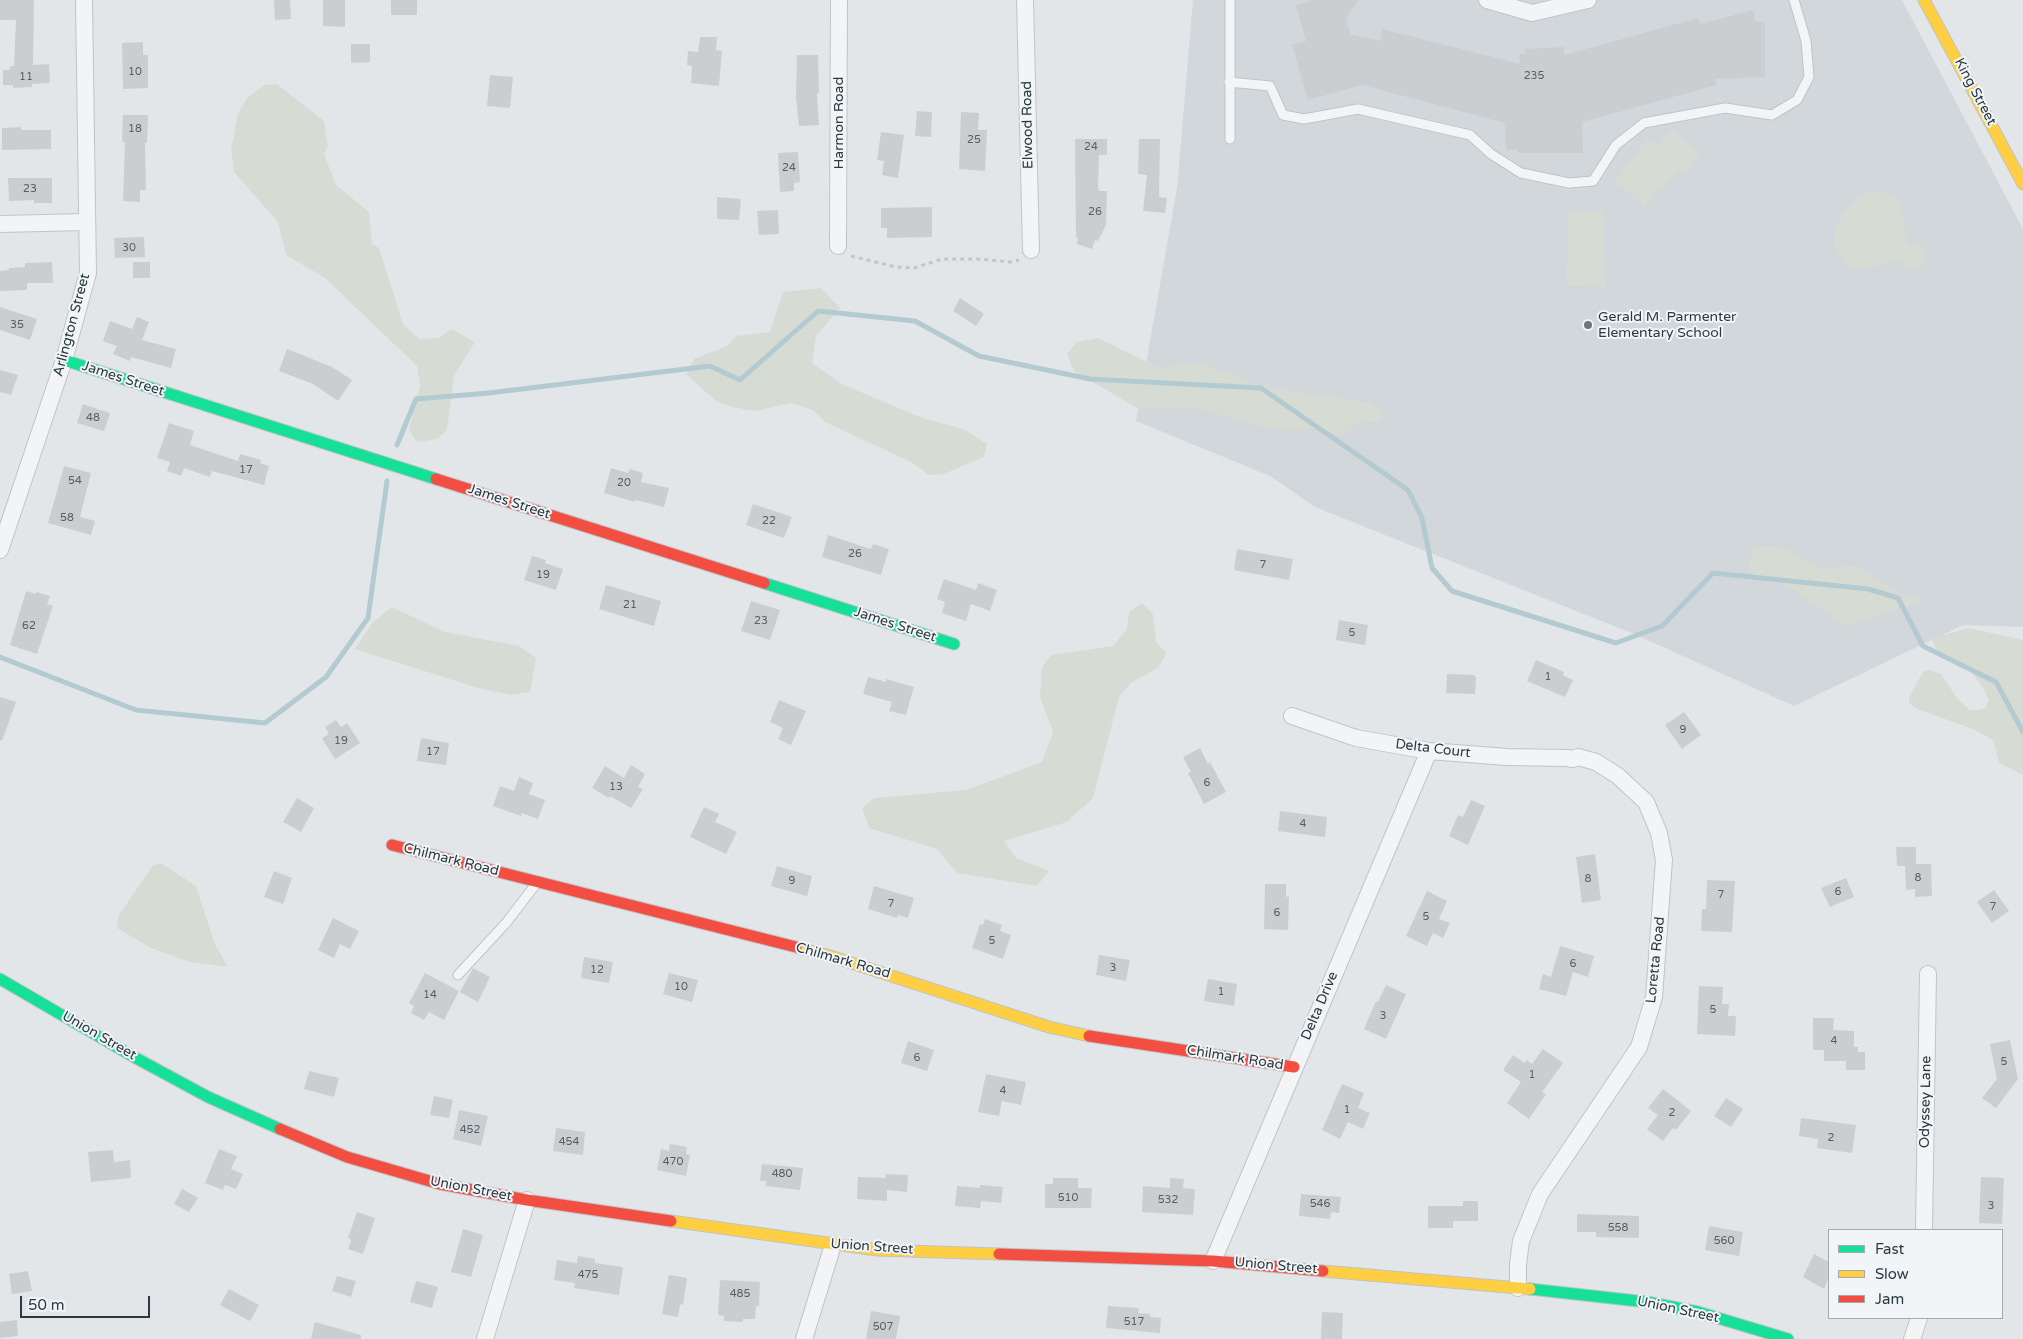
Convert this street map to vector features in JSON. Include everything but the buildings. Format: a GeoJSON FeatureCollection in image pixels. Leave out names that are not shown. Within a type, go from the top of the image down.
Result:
{"type":"FeatureCollection","features":[{"type":"Feature","properties":{"kind":"main road","name":"King Street"},"geometry":{"type":"LineString","coordinates":[[1924,0],[2023,184]]}},
{"type":"Feature","properties":{"kind":"main road","name":"James Street"},"geometry":{"type":"LineString","coordinates":[[64,360],[954,644]]}},
{"type":"Feature","properties":{"kind":"main road","name":"Chilmark Road"},"geometry":{"type":"LineString","coordinates":[[392,845],[830,956],[1058,1030],[1294,1067]]}},
{"type":"Feature","properties":{"kind":"main road","name":"Union Street"},"geometry":{"type":"LineString","coordinates":[[0,979],[134,1057],[208,1097],[347,1157],[440,1184],[527,1200],[833,1246],[877,1250],[1213,1261],[1518,1288],[1647,1302],[1698,1312],[1737,1331],[1788,1339]]}},
{"type":"Feature","properties":{"kind":"street","name":"Arlington Street"},"geometry":{"type":"LineString","coordinates":[[0,550],[64,360],[88,273],[84,0]]}},
{"type":"Feature","properties":{"kind":"street","name":"Harmon Road"},"geometry":{"type":"LineString","coordinates":[[838,246],[839,0]]}},
{"type":"Feature","properties":{"kind":"street","name":"Elwood Road"},"geometry":{"type":"LineString","coordinates":[[1024,0],[1031,250]]}},
{"type":"Feature","properties":{"kind":"street"},"geometry":{"type":"LineString","coordinates":[[1487,0],[1532,13],[1588,0]]}},
{"type":"Feature","properties":{"kind":"street"},"geometry":{"type":"LineString","coordinates":[[0,224],[86,222]]}},
{"type":"Feature","properties":{"kind":"street","name":"Delta Court"},"geometry":{"type":"LineString","coordinates":[[1292,716],[1356,738],[1428,750],[1507,756],[1573,759],[1578,757]]}},
{"type":"Feature","properties":{"kind":"street","name":"Delta Drive"},"geometry":{"type":"LineString","coordinates":[[1213,1261],[1428,750]]}},
{"type":"Feature","properties":{"kind":"street","name":"Loretta Road"},"geometry":{"type":"LineString","coordinates":[[1518,1288],[1520,1246],[1540,1194],[1639,1048],[1654,997],[1664,860],[1659,833],[1646,802],[1618,776],[1596,762],[1578,757]]}},
{"type":"Feature","properties":{"kind":"street","name":"Odyssey Lane"},"geometry":{"type":"LineString","coordinates":[[1924,1229],[1928,974]]}},
{"type":"Feature","properties":{"kind":"street"},"geometry":{"type":"LineString","coordinates":[[485,1339],[527,1200]]}},
{"type":"Feature","properties":{"kind":"street"},"geometry":{"type":"LineString","coordinates":[[804,1339],[833,1246]]}},
{"type":"Feature","properties":{"kind":"street"},"geometry":{"type":"LineString","coordinates":[[1912,1339],[1918,1319]]}},
{"type":"Feature","properties":{"kind":"lane"},"geometry":{"type":"LineString","coordinates":[[1230,0],[1230,139]]}},
{"type":"Feature","properties":{"kind":"lane"},"geometry":{"type":"LineString","coordinates":[[1229,82],[1270,86],[1283,115],[1304,119],[1358,109],[1470,135],[1491,154],[1521,174],[1569,183],[1593,181],[1616,145],[1644,123],[1725,108],[1772,115],[1797,100],[1809,77],[1806,41],[1794,0]]}},
{"type":"Feature","properties":{"kind":"lane"},"geometry":{"type":"LineString","coordinates":[[458,975],[506,923],[538,882]]}},
{"type":"Feature","properties":{"kind":"path"},"geometry":{"type":"LineString","coordinates":[[838,246],[850,256],[914,268],[942,259],[978,259],[1011,262],[1020,260],[1031,250]]}},
{"type":"Feature","properties":{"kind":"shaded area","name":"Gerald M. Parmenter Elementary School"},"geometry":{"type":"Polygon","coordinates":[[[1193,0],[1902,0],[2023,229],[2023,627],[1963,625],[1794,706],[1634,634],[1315,507],[1270,476],[1136,421],[1177,188],[1193,0]]]}},
{"type":"Feature","properties":{"kind":"shaded area"},"geometry":{"type":"Polygon","coordinates":[[[277,84],[324,121],[328,145],[324,154],[336,185],[369,212],[372,244],[379,248],[403,324],[419,339],[439,338],[451,329],[475,342],[454,376],[447,430],[437,439],[417,442],[409,430],[420,385],[417,366],[325,278],[286,255],[278,222],[234,172],[231,149],[238,114],[248,97],[265,85],[277,84]]]}},
{"type":"Feature","properties":{"kind":"shaded area"},"geometry":{"type":"Polygon","coordinates":[[[1672,130],[1700,153],[1686,173],[1679,169],[1659,192],[1656,190],[1644,206],[1615,182],[1647,139],[1657,146],[1672,130]]]}},
{"type":"Feature","properties":{"kind":"shaded area"},"geometry":{"type":"Polygon","coordinates":[[[1870,192],[1886,193],[1898,199],[1909,244],[1916,244],[1922,247],[1926,253],[1926,260],[1923,266],[1917,270],[1910,270],[1904,267],[1900,261],[1856,270],[1843,262],[1834,245],[1836,225],[1843,212],[1856,199],[1870,192]]]}},
{"type":"Feature","properties":{"kind":"shaded area"},"geometry":{"type":"Polygon","coordinates":[[[1568,212],[1603,212],[1605,287],[1567,286],[1568,212]]]}},
{"type":"Feature","properties":{"kind":"shaded area"},"geometry":{"type":"Polygon","coordinates":[[[821,288],[840,308],[816,336],[812,363],[842,384],[922,418],[964,429],[987,444],[984,457],[944,474],[929,475],[911,462],[825,422],[813,410],[791,403],[755,411],[731,407],[716,401],[686,374],[694,359],[727,346],[736,336],[770,332],[783,292],[821,288]]]}},
{"type":"Feature","properties":{"kind":"shaded area"},"geometry":{"type":"Polygon","coordinates":[[[1098,338],[1160,368],[1200,362],[1260,386],[1371,403],[1384,411],[1380,421],[1357,423],[1343,436],[1318,429],[1287,431],[1246,423],[1199,408],[1137,408],[1074,371],[1067,354],[1077,342],[1098,338]]]}},
{"type":"Feature","properties":{"kind":"shaded area"},"geometry":{"type":"Polygon","coordinates":[[[1754,546],[1781,546],[1820,568],[1855,566],[1901,594],[1926,600],[1847,627],[1782,584],[1756,576],[1748,569],[1754,546]]]}},
{"type":"Feature","properties":{"kind":"shaded area"},"geometry":{"type":"Polygon","coordinates":[[[1142,603],[1153,614],[1156,642],[1167,653],[1158,668],[1131,683],[1119,697],[1093,798],[1067,822],[1004,841],[1016,858],[1049,871],[1037,886],[957,873],[937,849],[869,828],[862,808],[874,798],[966,790],[1042,762],[1053,732],[1040,696],[1042,667],[1051,655],[1113,646],[1127,629],[1129,612],[1142,603]]]}},
{"type":"Feature","properties":{"kind":"shaded area"},"geometry":{"type":"Polygon","coordinates":[[[392,607],[445,632],[519,646],[536,658],[530,692],[511,695],[478,688],[355,649],[372,623],[392,607]]]}},
{"type":"Feature","properties":{"kind":"shaded area"},"geometry":{"type":"Polygon","coordinates":[[[1969,628],[2023,640],[2023,775],[1999,763],[1993,740],[1975,730],[1915,708],[1909,703],[1909,697],[1924,671],[1931,670],[1941,674],[1957,698],[1970,710],[1985,708],[1989,701],[1985,691],[1971,671],[1961,664],[1941,658],[1931,638],[1969,628]]]}},
{"type":"Feature","properties":{"kind":"shaded area"},"geometry":{"type":"Polygon","coordinates":[[[161,863],[196,886],[215,944],[228,967],[190,962],[151,948],[117,928],[119,915],[153,865],[161,863]]]}},
{"type":"Feature","properties":{"kind":"waterway"},"geometry":{"type":"LineString","coordinates":[[397,445],[416,399],[489,393],[710,366],[740,380],[818,311],[915,321],[979,356],[1090,379],[1261,388],[1408,490],[1422,518],[1432,568],[1452,591],[1616,643],[1662,626],[1713,573],[1868,589],[1898,598],[1923,646],[1996,682],[2023,732]]}},
{"type":"Feature","properties":{"kind":"waterway"},"geometry":{"type":"LineString","coordinates":[[0,657],[136,710],[265,723],[326,677],[368,618],[387,481]]}},
{"type":"Feature","properties":{"kind":"traffic: fast"},"geometry":{"type":"LineString","coordinates":[[64,360],[436,479]]}},
{"type":"Feature","properties":{"kind":"traffic: fast"},"geometry":{"type":"LineString","coordinates":[[764,583],[954,644]]}},
{"type":"Feature","properties":{"kind":"traffic: fast"},"geometry":{"type":"LineString","coordinates":[[0,979],[134,1057],[208,1097],[280,1129]]}},
{"type":"Feature","properties":{"kind":"traffic: fast"},"geometry":{"type":"LineString","coordinates":[[1530,1289],[1647,1302],[1698,1312],[1788,1339]]}},
{"type":"Feature","properties":{"kind":"traffic: slow"},"geometry":{"type":"LineString","coordinates":[[1924,0],[2023,184]]}},
{"type":"Feature","properties":{"kind":"traffic: slow"},"geometry":{"type":"LineString","coordinates":[[796,947],[830,956],[1049,1027],[1089,1036]]}},
{"type":"Feature","properties":{"kind":"traffic: slow"},"geometry":{"type":"LineString","coordinates":[[671,1221],[877,1250],[999,1254]]}},
{"type":"Feature","properties":{"kind":"traffic: slow"},"geometry":{"type":"LineString","coordinates":[[1323,1271],[1530,1289]]}},
{"type":"Feature","properties":{"kind":"traffic: jam"},"geometry":{"type":"LineString","coordinates":[[436,479],[764,583]]}},
{"type":"Feature","properties":{"kind":"traffic: jam"},"geometry":{"type":"LineString","coordinates":[[392,845],[796,947]]}},
{"type":"Feature","properties":{"kind":"traffic: jam"},"geometry":{"type":"LineString","coordinates":[[1089,1036],[1294,1067]]}},
{"type":"Feature","properties":{"kind":"traffic: jam"},"geometry":{"type":"LineString","coordinates":[[280,1129],[347,1157],[440,1184],[527,1200],[671,1221]]}},
{"type":"Feature","properties":{"kind":"traffic: jam"},"geometry":{"type":"LineString","coordinates":[[999,1254],[1213,1261],[1323,1271]]}},
{"type":"Feature","properties":{"kind":"place","name":"Gerald M. Parmenter Elementary School"},"geometry":{"type":"Point","coordinates":[1588,325]}}]}
